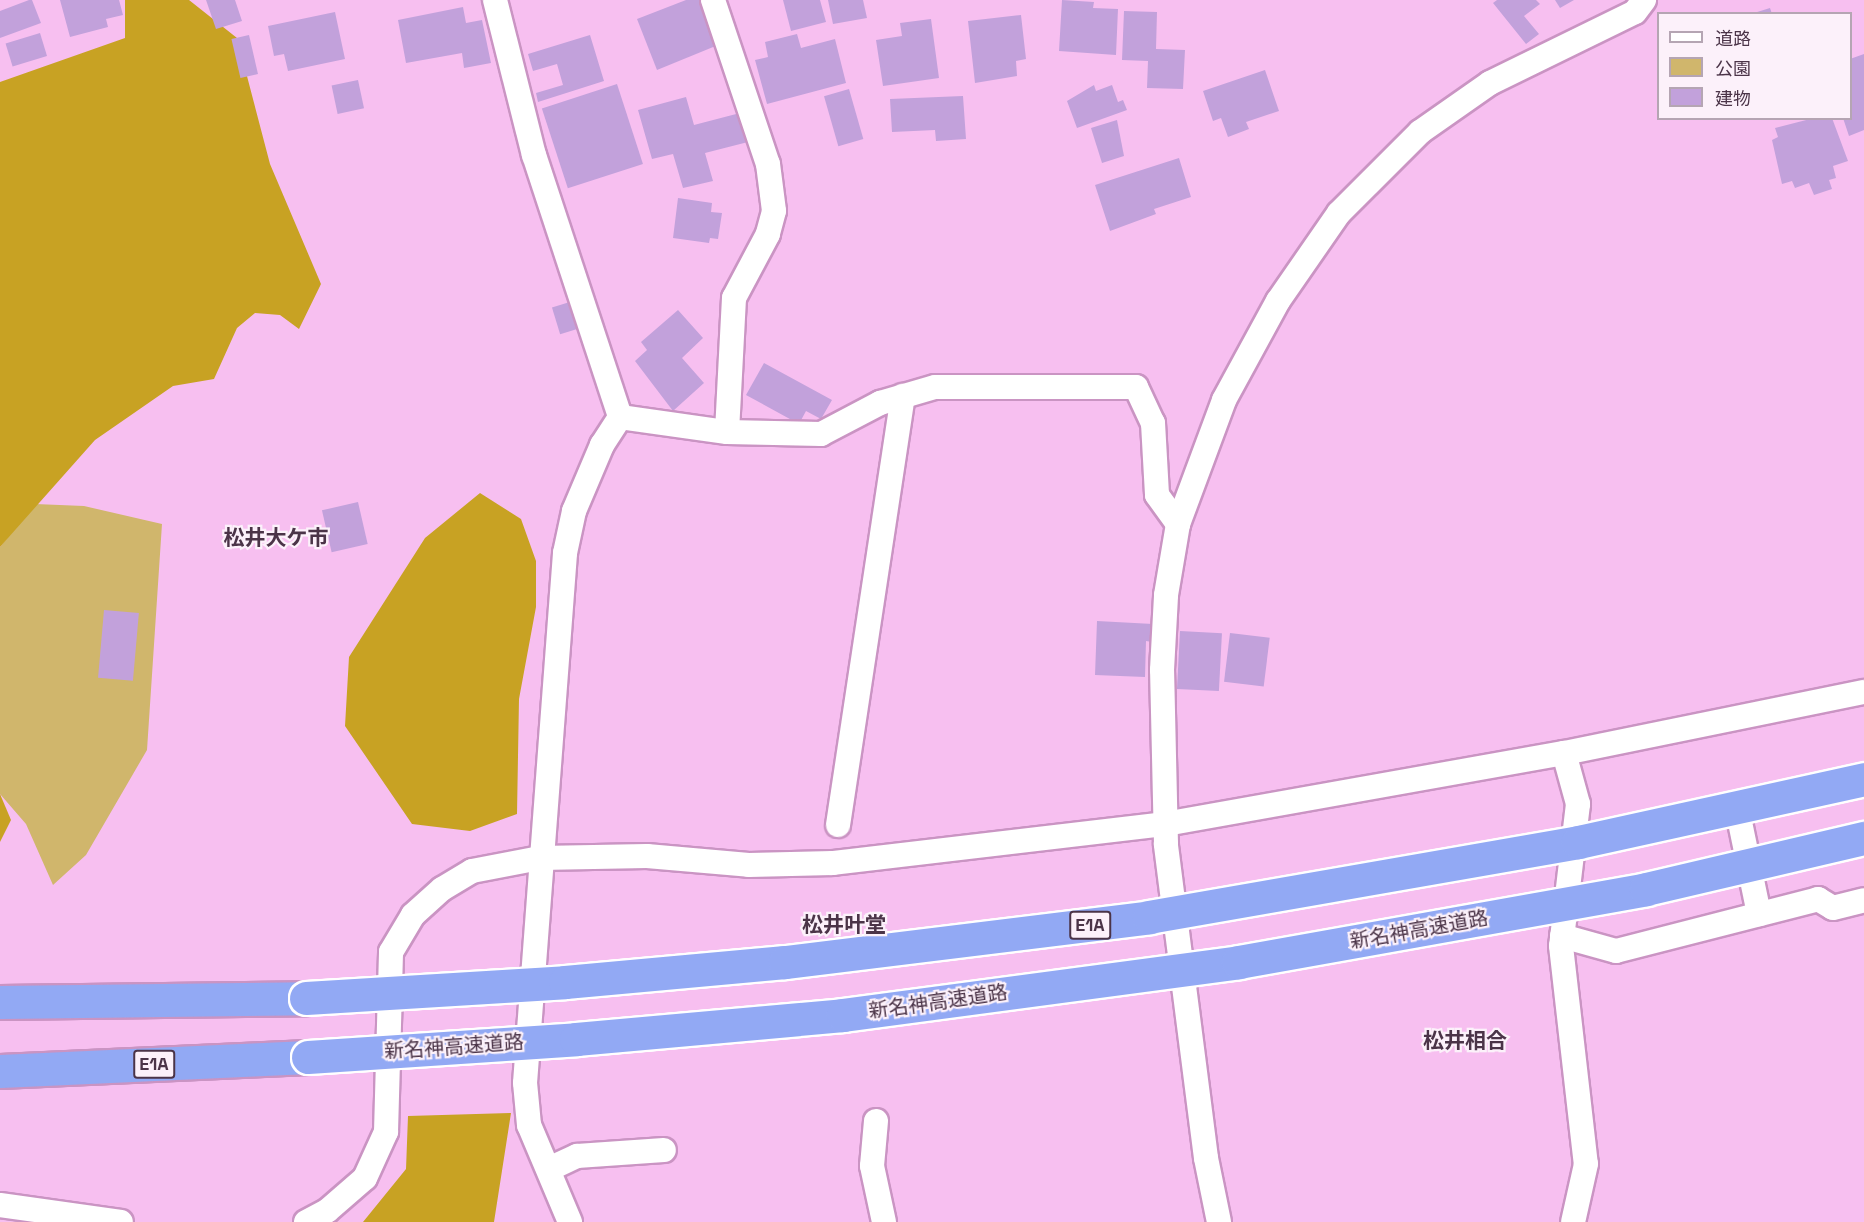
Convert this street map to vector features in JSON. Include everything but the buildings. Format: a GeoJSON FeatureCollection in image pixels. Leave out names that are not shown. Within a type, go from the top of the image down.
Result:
{"type":"FeatureCollection","features":[{"type":"Feature","properties":{"kind":"highway","name":"E1A"},"geometry":{"type":"LineString","coordinates":[[0,1002],[306,998],[565,982],[785,962],[1149,917],[1578,842],[1864,779]]}},
{"type":"Feature","properties":{"kind":"highway","name":"新名神高速道路"},"geometry":{"type":"LineString","coordinates":[[0,1071],[308,1057],[576,1039],[843,1015],[1238,962],[1646,889],[1864,838]]}},
{"type":"Feature","properties":{"kind":"street"},"geometry":{"type":"LineString","coordinates":[[495,0],[534,155],[620,417]]}},
{"type":"Feature","properties":{"kind":"street"},"geometry":{"type":"LineString","coordinates":[[713,0],[768,164],[774,211],[768,234],[734,298],[727,432]]}},
{"type":"Feature","properties":{"kind":"street"},"geometry":{"type":"LineString","coordinates":[[1219,1222],[1206,1158],[1165,824],[1162,670],[1166,594],[1178,524],[1224,400],[1278,301],[1339,213],[1420,132],[1490,83],[1635,12],[1644,0]]}},
{"type":"Feature","properties":{"kind":"street"},"geometry":{"type":"LineString","coordinates":[[620,417],[727,432],[821,434],[880,403],[935,387],[1136,387],[1153,423],[1157,495],[1178,524]]}},
{"type":"Feature","properties":{"kind":"street"},"geometry":{"type":"LineString","coordinates":[[838,825],[903,396]]}},
{"type":"Feature","properties":{"kind":"street"},"geometry":{"type":"LineString","coordinates":[[570,1222],[529,1125],[525,1083],[540,858],[565,553],[574,510],[602,445],[620,417]]}},
{"type":"Feature","properties":{"kind":"street"},"geometry":{"type":"LineString","coordinates":[[306,1222],[327,1211],[365,1178],[386,1132],[392,952],[413,915],[441,889],[472,871],[540,858],[647,856],[749,865],[833,863],[1165,824],[1564,753],[1864,692]]}},
{"type":"Feature","properties":{"kind":"street"},"geometry":{"type":"LineString","coordinates":[[1564,753],[1578,804],[1562,936],[1586,1164],[1573,1222]]}},
{"type":"Feature","properties":{"kind":"street"},"geometry":{"type":"LineString","coordinates":[[1741,827],[1759,914]]}},
{"type":"Feature","properties":{"kind":"street"},"geometry":{"type":"LineString","coordinates":[[1562,936],[1616,951],[1818,899],[1833,908],[1864,900]]}},
{"type":"Feature","properties":{"kind":"street"},"geometry":{"type":"LineString","coordinates":[[876,1121],[872,1166],[884,1222]]}},
{"type":"Feature","properties":{"kind":"street"},"geometry":{"type":"LineString","coordinates":[[549,1169],[577,1156],[664,1150]]}},
{"type":"Feature","properties":{"kind":"street"},"geometry":{"type":"LineString","coordinates":[[0,1205],[121,1222]]}},
{"type":"Feature","properties":{"kind":"green space"},"geometry":{"type":"Polygon","coordinates":[[[35,504],[84,506],[162,524],[147,750],[86,855],[53,885],[26,824],[0,794],[0,547],[35,504]]]}},
{"type":"Feature","properties":{"kind":"shaded area"},"geometry":{"type":"Polygon","coordinates":[[[125,0],[189,0],[237,38],[270,164],[321,284],[299,329],[280,315],[255,313],[237,328],[214,379],[173,386],[95,440],[0,547],[0,82],[125,38],[125,0]]]}},
{"type":"Feature","properties":{"kind":"shaded area"},"geometry":{"type":"Polygon","coordinates":[[[480,493],[521,519],[536,561],[536,607],[519,699],[517,814],[470,831],[412,824],[345,726],[349,657],[425,538],[480,493]]]}},
{"type":"Feature","properties":{"kind":"shaded area"},"geometry":{"type":"Polygon","coordinates":[[[0,794],[11,820],[0,842],[0,794]]]}},
{"type":"Feature","properties":{"kind":"shaded area"},"geometry":{"type":"Polygon","coordinates":[[[511,1113],[494,1222],[363,1222],[406,1169],[408,1116],[511,1113]]]}},
{"type":"Feature","properties":{"kind":"district","name":"松井大ケ市"},"geometry":{"type":"Point","coordinates":[276,538]}},
{"type":"Feature","properties":{"kind":"district","name":"松井叶堂"},"geometry":{"type":"Point","coordinates":[844,925]}},
{"type":"Feature","properties":{"kind":"district","name":"松井相合"},"geometry":{"type":"Point","coordinates":[1465,1041]}}]}
